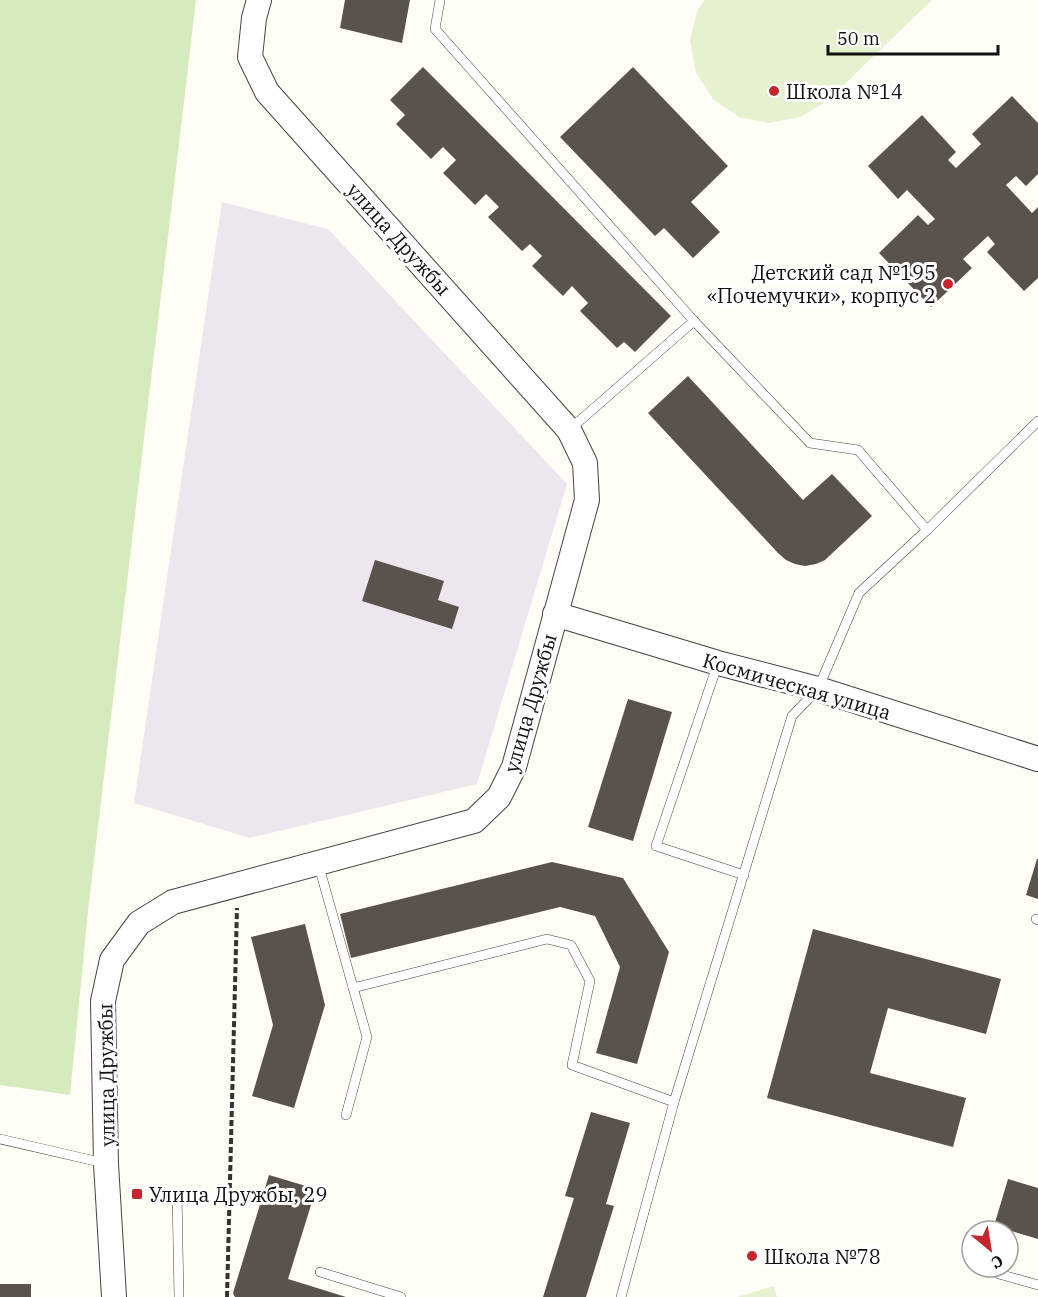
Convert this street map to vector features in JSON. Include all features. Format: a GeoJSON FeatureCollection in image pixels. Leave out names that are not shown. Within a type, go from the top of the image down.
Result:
{"type":"FeatureCollection","features":[{"type":"Feature","properties":{"kind":"street","name":"улица Дружбы"},"geometry":{"type":"LineString","coordinates":[[114,1297],[106,1164],[103,1001],[112,960],[139,923],[173,902],[474,821],[499,797],[514,767],[587,500],[585,463],[569,430],[267,92],[250,57],[254,18],[259,0]]}},
{"type":"Feature","properties":{"kind":"street","name":"Космическая улица"},"geometry":{"type":"LineString","coordinates":[[555,614],[718,663],[819,689],[1038,759]]}},
{"type":"Feature","properties":{"kind":"lane"},"geometry":{"type":"LineString","coordinates":[[440,0],[435,29],[694,321],[810,443],[858,450],[927,530]]}},
{"type":"Feature","properties":{"kind":"lane"},"geometry":{"type":"LineString","coordinates":[[569,430],[694,321]]}},
{"type":"Feature","properties":{"kind":"lane"},"geometry":{"type":"LineString","coordinates":[[621,1297],[674,1102],[792,716],[819,689],[859,593],[1038,422]]}},
{"type":"Feature","properties":{"kind":"lane"},"geometry":{"type":"LineString","coordinates":[[718,663],[656,846],[744,875]]}},
{"type":"Feature","properties":{"kind":"lane"},"geometry":{"type":"LineString","coordinates":[[318,862],[367,1037],[346,1115]]}},
{"type":"Feature","properties":{"kind":"lane"},"geometry":{"type":"LineString","coordinates":[[354,988],[547,939],[571,945],[590,981],[572,1065],[674,1102]]}},
{"type":"Feature","properties":{"kind":"lane"},"geometry":{"type":"LineString","coordinates":[[0,1139],[106,1164]]}},
{"type":"Feature","properties":{"kind":"lane"},"geometry":{"type":"LineString","coordinates":[[177,1193],[179,1297]]}},
{"type":"Feature","properties":{"kind":"lane"},"geometry":{"type":"LineString","coordinates":[[320,1272],[401,1297]]}},
{"type":"Feature","properties":{"kind":"lane"},"geometry":{"type":"LineString","coordinates":[[1017,1279],[1038,1285]]}},
{"type":"Feature","properties":{"kind":"path"},"geometry":{"type":"LineString","coordinates":[[227,1297],[237,903]]}},
{"type":"Feature","properties":{"kind":"shaded area"},"geometry":{"type":"Polygon","coordinates":[[[222,202],[328,229],[567,484],[477,784],[250,838],[134,803],[222,202]]]}},
{"type":"Feature","properties":{"kind":"green space"},"geometry":{"type":"Polygon","coordinates":[[[0,0],[196,0],[88,911],[70,1095],[0,1085],[0,0]]]}},
{"type":"Feature","properties":{"kind":"green space"},"geometry":{"type":"Polygon","coordinates":[[[705,0],[932,0],[827,101],[800,117],[769,123],[739,117],[713,99],[696,73],[690,41],[697,11],[705,0]]]}},
{"type":"Feature","properties":{"kind":"green space"},"geometry":{"type":"Polygon","coordinates":[[[774,1286],[777,1297],[737,1297],[774,1286]]]}},
{"type":"Feature","properties":{"kind":"building"},"geometry":{"type":"Polygon","coordinates":[[[345,0],[410,0],[402,43],[340,28],[345,0]]]}},
{"type":"Feature","properties":{"kind":"building"},"geometry":{"type":"Polygon","coordinates":[[[423,67],[671,316],[635,352],[624,342],[617,348],[580,311],[588,303],[572,286],[563,296],[532,266],[542,256],[530,244],[522,251],[488,217],[499,207],[486,194],[475,205],[443,173],[456,160],[443,147],[431,159],[396,124],[405,115],[390,100],[423,67]]]}},
{"type":"Feature","properties":{"kind":"building"},"geometry":{"type":"Polygon","coordinates":[[[633,67],[728,166],[691,202],[720,232],[693,258],[664,228],[655,236],[560,137],[633,67]]]}},
{"type":"Feature","properties":{"kind":"building"},"geometry":{"type":"Polygon","coordinates":[[[1012,96],[1038,123],[1038,174],[1026,186],[1016,176],[1006,185],[1032,213],[1038,207],[1038,278],[1024,291],[987,252],[995,244],[988,236],[963,259],[972,268],[931,307],[879,253],[918,215],[928,225],[935,219],[907,190],[898,199],[868,166],[922,115],[956,152],[948,160],[956,168],[981,144],[972,134],[1012,96]]]}},
{"type":"Feature","properties":{"kind":"building"},"geometry":{"type":"Polygon","coordinates":[[[688,376],[803,500],[832,474],[872,516],[825,560],[805,566],[786,560],[648,413],[688,376]]]}},
{"type":"Feature","properties":{"kind":"building"},"geometry":{"type":"Polygon","coordinates":[[[375,560],[444,581],[438,600],[459,607],[452,629],[362,601],[375,560]]]}},
{"type":"Feature","properties":{"kind":"building"},"geometry":{"type":"Polygon","coordinates":[[[628,699],[672,712],[633,841],[588,827],[628,699]]]}},
{"type":"Feature","properties":{"kind":"building"},"geometry":{"type":"Polygon","coordinates":[[[1038,859],[1038,899],[1026,895],[1038,859]]]}},
{"type":"Feature","properties":{"kind":"building"},"geometry":{"type":"Polygon","coordinates":[[[552,862],[623,878],[669,952],[637,1064],[596,1053],[620,967],[595,916],[560,907],[351,958],[340,914],[552,862]]]}},
{"type":"Feature","properties":{"kind":"building"},"geometry":{"type":"Polygon","coordinates":[[[305,924],[325,1005],[294,1108],[252,1096],[273,1025],[251,937],[305,924]]]}},
{"type":"Feature","properties":{"kind":"building"},"geometry":{"type":"Polygon","coordinates":[[[813,929],[1001,979],[986,1034],[888,1008],[870,1073],[966,1098],[953,1147],[767,1098],[813,929]]]}},
{"type":"Feature","properties":{"kind":"building"},"geometry":{"type":"Polygon","coordinates":[[[591,1112],[630,1123],[606,1204],[614,1206],[586,1297],[543,1297],[574,1198],[565,1196],[591,1112]]]}},
{"type":"Feature","properties":{"kind":"building"},"geometry":{"type":"Polygon","coordinates":[[[269,1175],[316,1189],[288,1279],[346,1297],[235,1297],[233,1293],[269,1175]]]}},
{"type":"Feature","properties":{"kind":"building"},"geometry":{"type":"Polygon","coordinates":[[[1008,1179],[1038,1188],[1038,1239],[1020,1234],[1020,1219],[996,1219],[1008,1179]]]}},
{"type":"Feature","properties":{"kind":"building"},"geometry":{"type":"Polygon","coordinates":[[[0,1284],[31,1284],[31,1297],[0,1297],[0,1284]]]}},
{"type":"Feature","properties":{"kind":"place","name":"Школа №14"},"geometry":{"type":"Point","coordinates":[774,91]}},
{"type":"Feature","properties":{"kind":"place","name":"Детский сад №195 «Почемучки», корпус 2"},"geometry":{"type":"Point","coordinates":[948,284]}},
{"type":"Feature","properties":{"kind":"place","name":"Улица Дружбы, 29"},"geometry":{"type":"Point","coordinates":[137,1194]}},
{"type":"Feature","properties":{"kind":"place","name":"Школа №78"},"geometry":{"type":"Point","coordinates":[752,1256]}}]}
